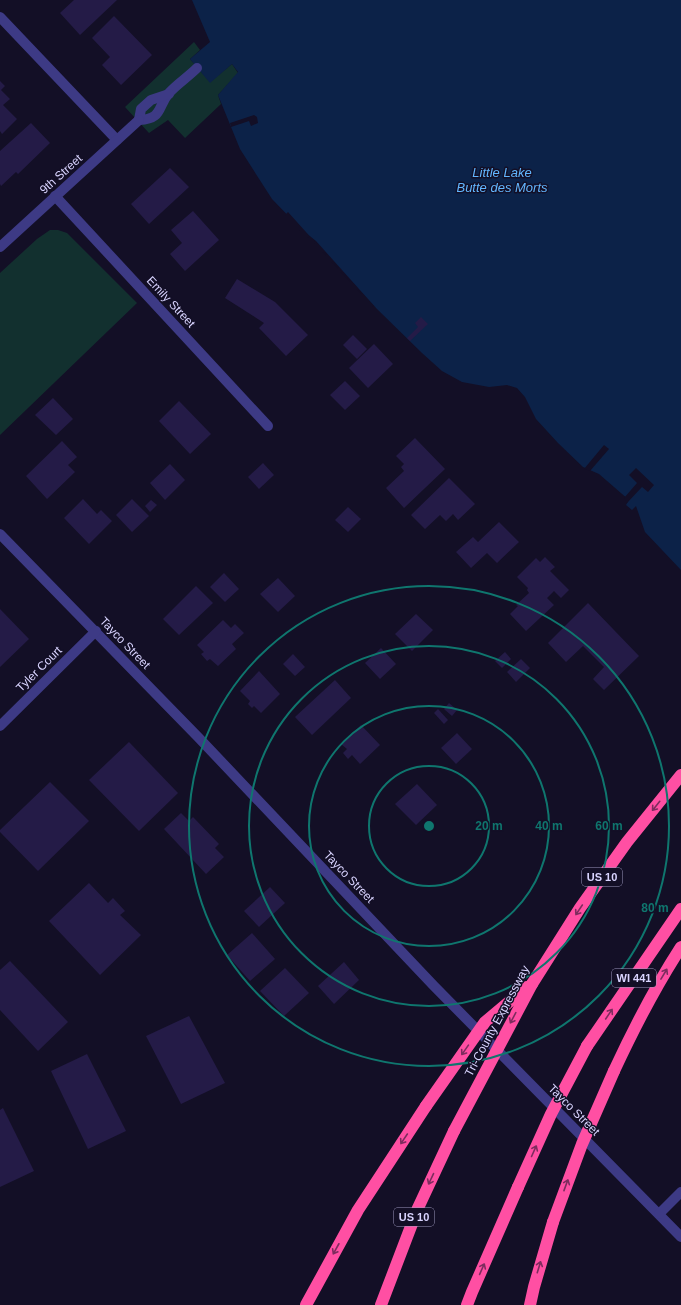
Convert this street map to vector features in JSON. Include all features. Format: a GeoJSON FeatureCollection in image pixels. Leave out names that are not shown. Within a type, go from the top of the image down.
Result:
{"type":"FeatureCollection","features":[{"type":"Feature","properties":{"kind":"highway","name":"Tri-County Expressway"},"geometry":{"type":"LineString","coordinates":[[381,1305],[418,1208],[454,1131],[532,984],[580,908],[627,842],[681,775]]}},
{"type":"Feature","properties":{"kind":"highway","name":"WI 441"},"geometry":{"type":"LineString","coordinates":[[467,1305],[550,1114],[587,1046],[681,909]]}},
{"type":"Feature","properties":{"kind":"highway"},"geometry":{"type":"LineString","coordinates":[[530,1305],[553,1222],[582,1144],[638,1020],[663,975],[681,947]]}},
{"type":"Feature","properties":{"kind":"highway"},"geometry":{"type":"LineString","coordinates":[[306,1305],[358,1210],[426,1106],[485,1022],[532,984]]}},
{"type":"Feature","properties":{"kind":"street"},"geometry":{"type":"LineString","coordinates":[[0,16],[117,140]]}},
{"type":"Feature","properties":{"kind":"street","name":"9th Street"},"geometry":{"type":"LineString","coordinates":[[0,247],[139,120],[150,119],[160,110],[169,94],[197,68]]}},
{"type":"Feature","properties":{"kind":"street","name":"Emily Street"},"geometry":{"type":"LineString","coordinates":[[55,196],[268,426]]}},
{"type":"Feature","properties":{"kind":"street","name":"Tayco Street"},"geometry":{"type":"LineString","coordinates":[[0,534],[198,737],[434,986],[681,1237]]}},
{"type":"Feature","properties":{"kind":"street","name":"Tyler Court"},"geometry":{"type":"LineString","coordinates":[[0,726],[96,632]]}},
{"type":"Feature","properties":{"kind":"street"},"geometry":{"type":"LineString","coordinates":[[659,1214],[681,1192]]}},
{"type":"Feature","properties":{"kind":"green space"},"geometry":{"type":"Polygon","coordinates":[[[194,42],[200,50],[190,59],[210,82],[232,64],[238,73],[218,95],[221,104],[185,138],[168,120],[149,133],[125,107],[194,42]]]}},
{"type":"Feature","properties":{"kind":"green space"},"geometry":{"type":"Polygon","coordinates":[[[50,230],[58,230],[67,233],[137,303],[0,435],[0,273],[37,239],[50,230]]]}},
{"type":"Feature","properties":{"kind":"water","name":"Little Lake Butte des Morts"},"geometry":{"type":"Polygon","coordinates":[[[192,0],[681,0],[681,570],[645,532],[636,506],[632,510],[626,505],[629,500],[599,474],[583,467],[558,443],[536,419],[525,397],[517,388],[507,385],[489,387],[462,382],[442,371],[377,309],[316,241],[301,229],[272,199],[240,149],[218,95],[238,72],[232,64],[210,83],[190,59],[210,42],[192,0]]]}},
{"type":"Feature","properties":{"kind":"pier"},"geometry":{"type":"Polygon","coordinates":[[[254,115],[257,117],[258,123],[251,126],[249,121],[231,127],[230,123],[254,115]]]}},
{"type":"Feature","properties":{"kind":"pier"},"geometry":{"type":"Polygon","coordinates":[[[288,212],[374,306],[373,307],[314,243],[285,215],[288,212]]]}},
{"type":"Feature","properties":{"kind":"pier"},"geometry":{"type":"Polygon","coordinates":[[[604,445],[609,449],[590,471],[584,469],[604,445]]]}},
{"type":"Feature","properties":{"kind":"pier"},"geometry":{"type":"Polygon","coordinates":[[[636,468],[654,485],[648,492],[642,487],[627,503],[624,498],[637,483],[629,475],[636,468]]]}},
{"type":"Feature","properties":{"kind":"building"},"geometry":{"type":"Polygon","coordinates":[[[74,0],[117,0],[80,35],[60,13],[74,0]]]}},
{"type":"Feature","properties":{"kind":"building"},"geometry":{"type":"Polygon","coordinates":[[[114,16],[152,55],[121,85],[102,65],[110,57],[92,38],[114,16]]]}},
{"type":"Feature","properties":{"kind":"building"},"geometry":{"type":"Polygon","coordinates":[[[0,81],[5,86],[1,90],[10,99],[3,105],[17,119],[2,134],[0,131],[0,81]]]}},
{"type":"Feature","properties":{"kind":"building"},"geometry":{"type":"Polygon","coordinates":[[[31,123],[50,143],[18,174],[16,172],[1,186],[0,151],[31,123]]]}},
{"type":"Feature","properties":{"kind":"building"},"geometry":{"type":"Polygon","coordinates":[[[170,168],[189,187],[149,224],[131,204],[170,168]]]}},
{"type":"Feature","properties":{"kind":"building"},"geometry":{"type":"Polygon","coordinates":[[[193,211],[219,240],[185,271],[170,254],[182,243],[171,230],[193,211]]]}},
{"type":"Feature","properties":{"kind":"building"},"geometry":{"type":"Polygon","coordinates":[[[237,279],[275,302],[308,335],[286,356],[259,328],[264,323],[225,298],[237,279]]]}},
{"type":"Feature","properties":{"kind":"building"},"geometry":{"type":"Polygon","coordinates":[[[421,317],[428,324],[410,341],[407,338],[418,327],[415,323],[421,317]]]}},
{"type":"Feature","properties":{"kind":"building"},"geometry":{"type":"Polygon","coordinates":[[[353,335],[367,349],[357,359],[343,345],[353,335]]]}},
{"type":"Feature","properties":{"kind":"building"},"geometry":{"type":"Polygon","coordinates":[[[374,344],[393,364],[368,388],[349,368],[374,344]]]}},
{"type":"Feature","properties":{"kind":"building"},"geometry":{"type":"Polygon","coordinates":[[[345,381],[360,396],[345,410],[330,395],[345,381]]]}},
{"type":"Feature","properties":{"kind":"building"},"geometry":{"type":"Polygon","coordinates":[[[53,398],[73,419],[56,435],[35,415],[53,398]]]}},
{"type":"Feature","properties":{"kind":"building"},"geometry":{"type":"Polygon","coordinates":[[[179,401],[211,434],[190,454],[159,421],[179,401]]]}},
{"type":"Feature","properties":{"kind":"building"},"geometry":{"type":"Polygon","coordinates":[[[415,438],[445,469],[404,508],[386,488],[404,471],[401,467],[404,464],[396,456],[415,438]]]}},
{"type":"Feature","properties":{"kind":"building"},"geometry":{"type":"Polygon","coordinates":[[[62,441],[77,457],[68,465],[75,472],[47,499],[26,476],[62,441]]]}},
{"type":"Feature","properties":{"kind":"building"},"geometry":{"type":"Polygon","coordinates":[[[263,463],[274,475],[259,489],[248,477],[263,463]]]}},
{"type":"Feature","properties":{"kind":"building"},"geometry":{"type":"Polygon","coordinates":[[[170,464],[185,480],[165,500],[150,483],[170,464]]]}},
{"type":"Feature","properties":{"kind":"building"},"geometry":{"type":"Polygon","coordinates":[[[449,478],[475,504],[458,520],[453,514],[446,521],[440,515],[425,529],[411,515],[449,478]]]}},
{"type":"Feature","properties":{"kind":"building"},"geometry":{"type":"Polygon","coordinates":[[[83,499],[97,514],[101,510],[112,521],[89,544],[64,518],[83,499]]]}},
{"type":"Feature","properties":{"kind":"building"},"geometry":{"type":"Polygon","coordinates":[[[132,499],[149,516],[132,532],[116,515],[132,499]]]}},
{"type":"Feature","properties":{"kind":"building"},"geometry":{"type":"Polygon","coordinates":[[[151,500],[157,505],[150,512],[145,506],[151,500]]]}},
{"type":"Feature","properties":{"kind":"building"},"geometry":{"type":"Polygon","coordinates":[[[348,507],[361,519],[348,532],[335,520],[348,507]]]}},
{"type":"Feature","properties":{"kind":"building"},"geometry":{"type":"Polygon","coordinates":[[[499,522],[519,542],[497,563],[487,553],[471,568],[456,552],[473,537],[478,542],[499,522]]]}},
{"type":"Feature","properties":{"kind":"building"},"geometry":{"type":"Polygon","coordinates":[[[545,557],[555,567],[550,571],[569,590],[561,598],[554,591],[547,598],[554,605],[526,631],[510,614],[518,606],[516,605],[529,593],[527,590],[528,588],[517,577],[536,558],[540,562],[545,557]]]}},
{"type":"Feature","properties":{"kind":"building"},"geometry":{"type":"Polygon","coordinates":[[[224,573],[239,589],[225,602],[210,587],[224,573]]]}},
{"type":"Feature","properties":{"kind":"building"},"geometry":{"type":"Polygon","coordinates":[[[278,578],[295,596],[278,612],[260,594],[278,578]]]}},
{"type":"Feature","properties":{"kind":"building"},"geometry":{"type":"Polygon","coordinates":[[[196,586],[213,603],[179,635],[163,619],[196,586]]]}},
{"type":"Feature","properties":{"kind":"building"},"geometry":{"type":"Polygon","coordinates":[[[588,603],[639,656],[604,690],[593,679],[604,667],[583,646],[566,662],[548,643],[588,603]]]}},
{"type":"Feature","properties":{"kind":"building"},"geometry":{"type":"Polygon","coordinates":[[[0,609],[29,639],[0,667],[0,609]]]}},
{"type":"Feature","properties":{"kind":"building"},"geometry":{"type":"Polygon","coordinates":[[[416,614],[433,630],[412,651],[395,634],[416,614]]]}},
{"type":"Feature","properties":{"kind":"building"},"geometry":{"type":"Polygon","coordinates":[[[223,620],[231,628],[235,624],[244,633],[232,644],[236,649],[218,666],[210,659],[207,661],[201,654],[204,652],[197,645],[223,620]]]}},
{"type":"Feature","properties":{"kind":"building"},"geometry":{"type":"Polygon","coordinates":[[[381,648],[396,664],[380,679],[365,663],[381,648]]]}},
{"type":"Feature","properties":{"kind":"building"},"geometry":{"type":"Polygon","coordinates":[[[505,652],[511,659],[502,668],[495,661],[505,652]]]}},
{"type":"Feature","properties":{"kind":"building"},"geometry":{"type":"Polygon","coordinates":[[[293,654],[305,667],[295,676],[283,664],[293,654]]]}},
{"type":"Feature","properties":{"kind":"building"},"geometry":{"type":"Polygon","coordinates":[[[521,659],[530,668],[516,682],[507,672],[521,659]]]}},
{"type":"Feature","properties":{"kind":"building"},"geometry":{"type":"Polygon","coordinates":[[[259,671],[280,694],[261,713],[254,706],[252,708],[248,704],[250,701],[240,691],[259,671]]]}},
{"type":"Feature","properties":{"kind":"building"},"geometry":{"type":"Polygon","coordinates":[[[335,680],[351,698],[312,735],[295,717],[335,680]]]}},
{"type":"Feature","properties":{"kind":"building"},"geometry":{"type":"Polygon","coordinates":[[[449,703],[457,710],[452,716],[444,709],[449,703]]]}},
{"type":"Feature","properties":{"kind":"building"},"geometry":{"type":"Polygon","coordinates":[[[438,709],[448,720],[444,724],[434,713],[438,709]]]}},
{"type":"Feature","properties":{"kind":"building"},"geometry":{"type":"Polygon","coordinates":[[[361,725],[380,745],[360,764],[352,755],[348,759],[343,753],[347,749],[341,744],[361,725]]]}},
{"type":"Feature","properties":{"kind":"building"},"geometry":{"type":"Polygon","coordinates":[[[457,733],[472,749],[456,764],[441,748],[457,733]]]}},
{"type":"Feature","properties":{"kind":"building"},"geometry":{"type":"Polygon","coordinates":[[[129,742],[178,793],[139,831],[89,780],[129,742]]]}},
{"type":"Feature","properties":{"kind":"building"},"geometry":{"type":"Polygon","coordinates":[[[50,782],[89,821],[38,871],[0,832],[0,830],[50,782]]]}},
{"type":"Feature","properties":{"kind":"building"},"geometry":{"type":"Polygon","coordinates":[[[417,784],[437,805],[416,825],[395,804],[417,784]]]}},
{"type":"Feature","properties":{"kind":"building"},"geometry":{"type":"Polygon","coordinates":[[[181,813],[189,821],[193,817],[219,844],[215,848],[224,857],[206,874],[164,829],[181,813]]]}},
{"type":"Feature","properties":{"kind":"building"},"geometry":{"type":"Polygon","coordinates":[[[89,883],[108,903],[113,898],[125,911],[120,915],[141,935],[100,975],[49,921],[89,883]]]}},
{"type":"Feature","properties":{"kind":"building"},"geometry":{"type":"Polygon","coordinates":[[[270,887],[285,903],[259,927],[244,911],[270,887]]]}},
{"type":"Feature","properties":{"kind":"building"},"geometry":{"type":"Polygon","coordinates":[[[252,933],[275,959],[250,981],[227,955],[252,933]]]}},
{"type":"Feature","properties":{"kind":"building"},"geometry":{"type":"Polygon","coordinates":[[[10,961],[68,1022],[38,1051],[0,1010],[0,970],[10,961]]]}},
{"type":"Feature","properties":{"kind":"building"},"geometry":{"type":"Polygon","coordinates":[[[344,962],[359,980],[334,1004],[318,986],[344,962]]]}},
{"type":"Feature","properties":{"kind":"building"},"geometry":{"type":"Polygon","coordinates":[[[285,968],[309,993],[284,1016],[260,991],[285,968]]]}},
{"type":"Feature","properties":{"kind":"building"},"geometry":{"type":"Polygon","coordinates":[[[189,1016],[225,1083],[181,1104],[146,1036],[189,1016]]]}},
{"type":"Feature","properties":{"kind":"building"},"geometry":{"type":"Polygon","coordinates":[[[87,1054],[126,1131],[88,1149],[51,1071],[87,1054]]]}},
{"type":"Feature","properties":{"kind":"building"},"geometry":{"type":"Polygon","coordinates":[[[3,1108],[34,1171],[0,1187],[0,1110],[3,1108]]]}}]}
